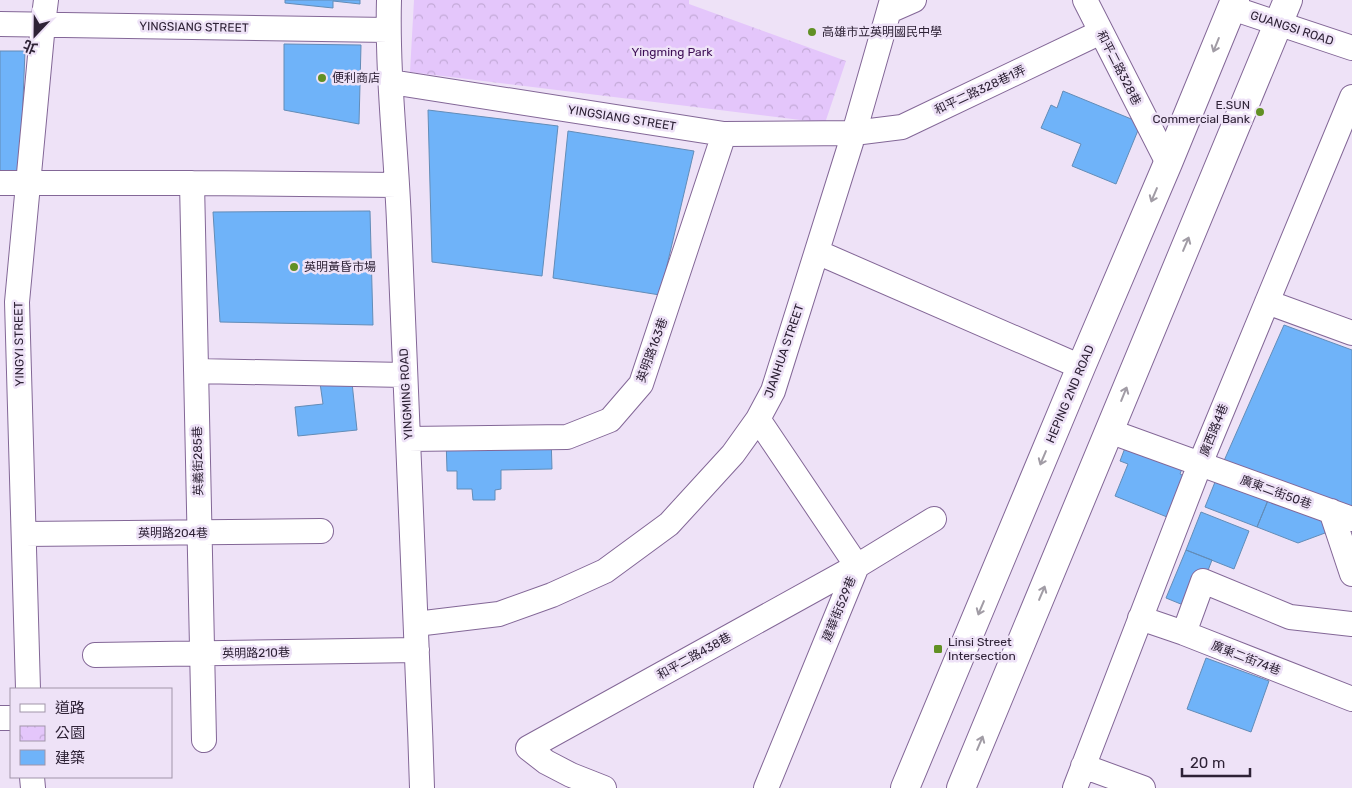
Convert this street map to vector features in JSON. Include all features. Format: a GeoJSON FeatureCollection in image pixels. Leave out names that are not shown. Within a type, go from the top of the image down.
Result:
{"type":"FeatureCollection","features":[{"type":"Feature","properties":{"kind":"street","name":"YINGYI STREET"},"geometry":{"type":"LineString","coordinates":[[28,688],[18,302],[46,0]]}},
{"type":"Feature","properties":{"kind":"street","name":"YINGMING ROAD"},"geometry":{"type":"LineString","coordinates":[[389,0],[388,30],[398,185],[422,788]]}},
{"type":"Feature","properties":{"kind":"street"},"geometry":{"type":"LineString","coordinates":[[891,6],[914,0]]}},
{"type":"Feature","properties":{"kind":"street","name":"和平二路328巷"},"geometry":{"type":"LineString","coordinates":[[1085,0],[1168,163]]}},
{"type":"Feature","properties":{"kind":"street","name":"GUANGSI ROAD"},"geometry":{"type":"LineString","coordinates":[[1233,4],[1284,12],[1352,48]]}},
{"type":"Feature","properties":{"kind":"street","name":"HEPING 2ND ROAD"},"geometry":{"type":"LineString","coordinates":[[905,788],[1233,4]]}},
{"type":"Feature","properties":{"kind":"street","name":"JIANHUA STREET"},"geometry":{"type":"LineString","coordinates":[[416,624],[499,614],[552,595],[605,571],[669,524],[733,454],[758,419],[773,391],[854,133],[891,6]]}},
{"type":"Feature","properties":{"kind":"street"},"geometry":{"type":"LineString","coordinates":[[961,788],[1284,12]]}},
{"type":"Feature","properties":{"kind":"street","name":"YINGSIANG STREET"},"geometry":{"type":"LineString","coordinates":[[0,24],[388,30]]}},
{"type":"Feature","properties":{"kind":"street","name":"和平二路328巷1弄"},"geometry":{"type":"LineString","coordinates":[[854,133],[902,127],[1101,32]]}},
{"type":"Feature","properties":{"kind":"street","name":"YINGSIANG STREET"},"geometry":{"type":"LineString","coordinates":[[391,82],[724,134],[854,133]]}},
{"type":"Feature","properties":{"kind":"street","name":"廣西路4巷"},"geometry":{"type":"LineString","coordinates":[[1075,788],[1200,464],[1266,302],[1343,146],[1352,97]]}},
{"type":"Feature","properties":{"kind":"street","name":"英明路163巷"},"geometry":{"type":"LineString","coordinates":[[408,439],[567,437],[610,420],[641,384],[724,134]]}},
{"type":"Feature","properties":{"kind":"street"},"geometry":{"type":"LineString","coordinates":[[0,183],[398,185]]}},
{"type":"Feature","properties":{"kind":"street","name":"英義街285巷"},"geometry":{"type":"LineString","coordinates":[[192,183],[204,740]]}},
{"type":"Feature","properties":{"kind":"street"},"geometry":{"type":"LineString","coordinates":[[817,252],[1081,367]]}},
{"type":"Feature","properties":{"kind":"street"},"geometry":{"type":"LineString","coordinates":[[1266,302],[1352,333]]}},
{"type":"Feature","properties":{"kind":"street"},"geometry":{"type":"LineString","coordinates":[[196,371],[405,374]]}},
{"type":"Feature","properties":{"kind":"street","name":"建華街529巷"},"geometry":{"type":"LineString","coordinates":[[758,419],[857,566],[766,788]]}},
{"type":"Feature","properties":{"kind":"street","name":"廣東二街50巷"},"geometry":{"type":"LineString","coordinates":[[1109,431],[1342,515]]}},
{"type":"Feature","properties":{"kind":"street"},"geometry":{"type":"LineString","coordinates":[[1342,515],[1352,574]]}},
{"type":"Feature","properties":{"kind":"street","name":"和平二路438巷"},"geometry":{"type":"LineString","coordinates":[[604,788],[571,776],[546,762],[528,748],[857,566],[934,519]]}},
{"type":"Feature","properties":{"kind":"street","name":"英明路204巷"},"geometry":{"type":"LineString","coordinates":[[24,534],[321,531]]}},
{"type":"Feature","properties":{"kind":"street"},"geometry":{"type":"LineString","coordinates":[[1184,634],[1203,581],[1290,617],[1352,624]]}},
{"type":"Feature","properties":{"kind":"street","name":"廣東二街74巷"},"geometry":{"type":"LineString","coordinates":[[1140,618],[1352,699]]}},
{"type":"Feature","properties":{"kind":"street","name":"英明路210巷"},"geometry":{"type":"LineString","coordinates":[[95,655],[418,650]]}},
{"type":"Feature","properties":{"kind":"street"},"geometry":{"type":"LineString","coordinates":[[1083,766],[1143,788]]}},
{"type":"Feature","properties":{"kind":"green space","name":"Yingming Park"},"geometry":{"type":"Polygon","coordinates":[[[414,0],[689,0],[689,4],[846,61],[825,123],[410,72],[414,0]]]}},
{"type":"Feature","properties":{"kind":"building"},"geometry":{"type":"Polygon","coordinates":[[[285,0],[360,0],[360,4],[333,1],[333,8],[285,3],[285,0]]]}},
{"type":"Feature","properties":{"kind":"building","name":"便利商店"},"geometry":{"type":"Polygon","coordinates":[[[284,44],[361,45],[359,124],[284,110],[284,44]]]}},
{"type":"Feature","properties":{"kind":"building"},"geometry":{"type":"Polygon","coordinates":[[[0,51],[25,51],[20,174],[0,174],[0,51]]]}},
{"type":"Feature","properties":{"kind":"building"},"geometry":{"type":"Polygon","coordinates":[[[1063,91],[1141,123],[1116,184],[1072,166],[1081,144],[1041,128],[1051,105],[1057,108],[1063,91]]]}},
{"type":"Feature","properties":{"kind":"building"},"geometry":{"type":"Polygon","coordinates":[[[428,110],[558,126],[542,276],[432,262],[428,110]]]}},
{"type":"Feature","properties":{"kind":"building"},"geometry":{"type":"Polygon","coordinates":[[[568,131],[694,151],[660,295],[553,278],[568,131]]]}},
{"type":"Feature","properties":{"kind":"building","name":"英明黃昏市場"},"geometry":{"type":"Polygon","coordinates":[[[370,211],[373,325],[220,322],[213,212],[370,211]]]}},
{"type":"Feature","properties":{"kind":"building"},"geometry":{"type":"Polygon","coordinates":[[[1284,325],[1352,350],[1352,512],[1223,463],[1284,325]]]}},
{"type":"Feature","properties":{"kind":"building"},"geometry":{"type":"Polygon","coordinates":[[[351,373],[357,430],[298,436],[295,407],[323,404],[319,376],[351,373]]]}},
{"type":"Feature","properties":{"kind":"building"},"geometry":{"type":"Polygon","coordinates":[[[1133,427],[1189,450],[1180,474],[1188,478],[1172,519],[1115,496],[1128,464],[1120,461],[1133,427]]]}},
{"type":"Feature","properties":{"kind":"building"},"geometry":{"type":"Polygon","coordinates":[[[551,436],[552,469],[501,470],[501,489],[495,490],[495,500],[473,500],[472,489],[457,489],[457,471],[447,471],[446,438],[551,436]]]}},
{"type":"Feature","properties":{"kind":"building"},"geometry":{"type":"Polygon","coordinates":[[[1219,472],[1271,493],[1257,527],[1205,507],[1219,472]]]}},
{"type":"Feature","properties":{"kind":"building"},"geometry":{"type":"Polygon","coordinates":[[[1271,493],[1331,516],[1325,533],[1298,543],[1257,527],[1271,493]]]}},
{"type":"Feature","properties":{"kind":"building"},"geometry":{"type":"Polygon","coordinates":[[[1201,512],[1249,531],[1234,569],[1186,550],[1201,512]]]}},
{"type":"Feature","properties":{"kind":"building"},"geometry":{"type":"Polygon","coordinates":[[[1186,550],[1212,560],[1193,609],[1166,598],[1186,550]]]}},
{"type":"Feature","properties":{"kind":"building"},"geometry":{"type":"Polygon","coordinates":[[[1206,658],[1269,681],[1251,732],[1187,709],[1206,658]]]}},
{"type":"Feature","properties":{"kind":"place","name":"高雄市立英明國民中學"},"geometry":{"type":"Point","coordinates":[812,32]}},
{"type":"Feature","properties":{"kind":"place","name":"便利商店"},"geometry":{"type":"Point","coordinates":[322,78]}},
{"type":"Feature","properties":{"kind":"place","name":"E.SUN Commercial Bank"},"geometry":{"type":"Point","coordinates":[1260,112]}},
{"type":"Feature","properties":{"kind":"place","name":"英明黃昏市場"},"geometry":{"type":"Point","coordinates":[294,267]}},
{"type":"Feature","properties":{"kind":"place","name":"Linsi Street Intersection"},"geometry":{"type":"Point","coordinates":[938,649]}}]}
